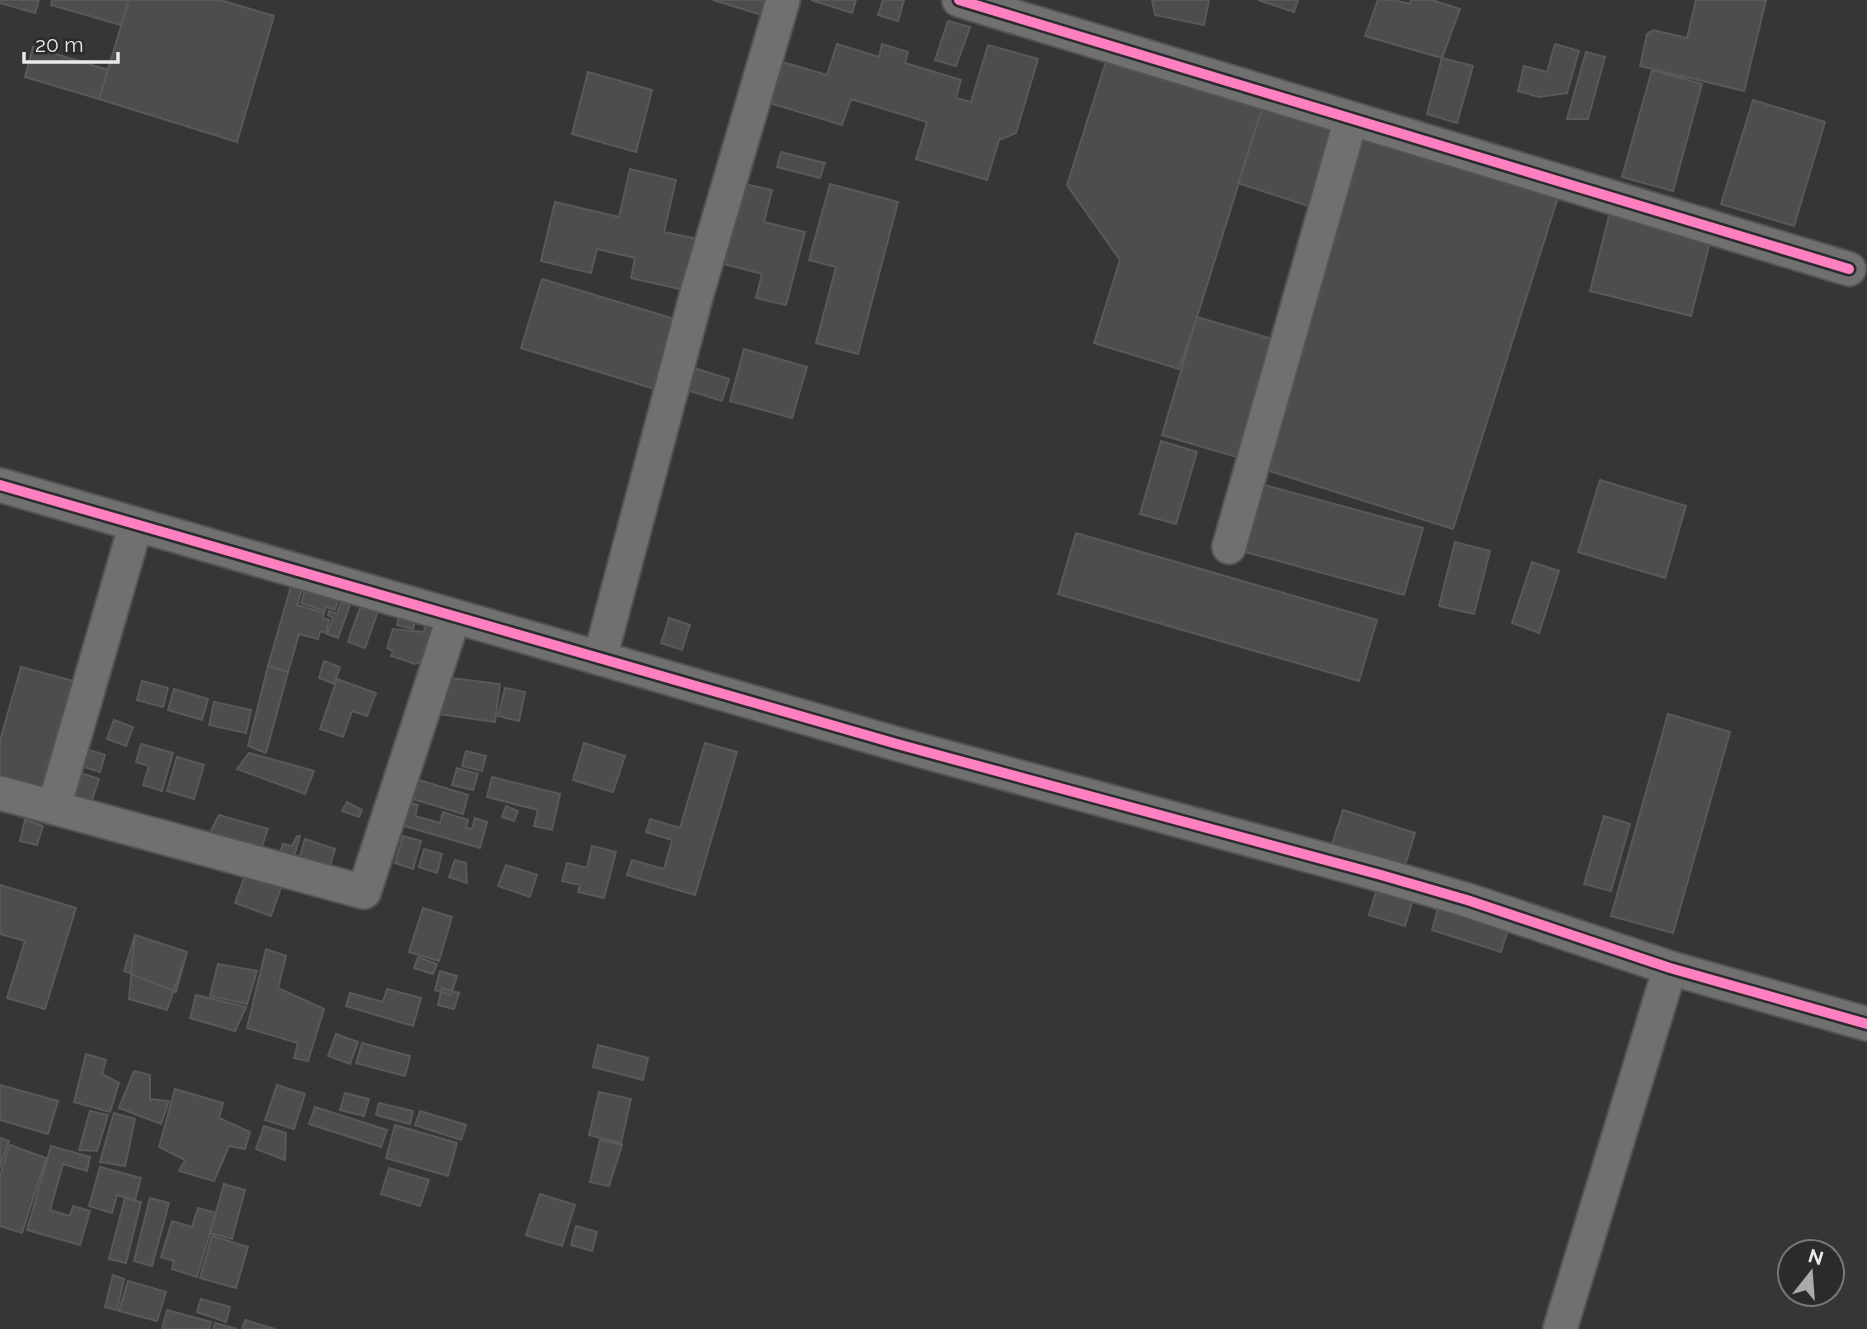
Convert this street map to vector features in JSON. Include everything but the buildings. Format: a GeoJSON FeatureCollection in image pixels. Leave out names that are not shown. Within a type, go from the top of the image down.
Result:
{"type":"FeatureCollection","features":[{"type":"Feature","properties":{"kind":"street"},"geometry":{"type":"LineString","coordinates":[[600,658],[697,293],[783,0]]}},
{"type":"Feature","properties":{"kind":"street"},"geometry":{"type":"LineString","coordinates":[[959,0],[1849,269]]}},
{"type":"Feature","properties":{"kind":"street"},"geometry":{"type":"LineString","coordinates":[[1229,547],[1351,119]]}},
{"type":"Feature","properties":{"kind":"street"},"geometry":{"type":"LineString","coordinates":[[0,485],[897,744],[1467,900],[1670,968],[1867,1024]]}},
{"type":"Feature","properties":{"kind":"street"},"geometry":{"type":"LineString","coordinates":[[54,807],[136,524]]}},
{"type":"Feature","properties":{"kind":"street"},"geometry":{"type":"LineString","coordinates":[[0,793],[364,892],[454,616]]}},
{"type":"Feature","properties":{"kind":"street"},"geometry":{"type":"LineString","coordinates":[[1560,1329],[1670,968]]}},
{"type":"Feature","properties":{"kind":"cycle path"},"geometry":{"type":"LineString","coordinates":[[959,0],[1849,269]]}},
{"type":"Feature","properties":{"kind":"cycle path"},"geometry":{"type":"LineString","coordinates":[[0,485],[897,744],[1381,875],[1467,900],[1670,968],[1867,1024]]}}]}
